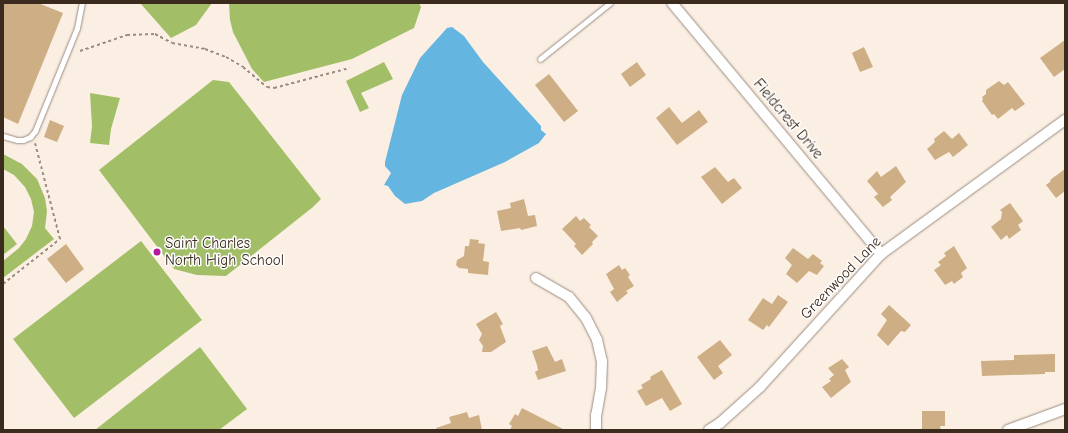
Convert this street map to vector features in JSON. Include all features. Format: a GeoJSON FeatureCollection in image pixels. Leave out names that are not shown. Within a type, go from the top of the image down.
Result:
{"type":"FeatureCollection","features":[{"type":"Feature","properties":{"kind":"street","name":"Fieldcrest Drive"},"geometry":{"type":"LineString","coordinates":[[672,3],[881,254]]}},
{"type":"Feature","properties":{"kind":"street","name":"Greenwood Lane"},"geometry":{"type":"LineString","coordinates":[[709,430],[720,423],[760,387],[881,254],[1065,120]]}},
{"type":"Feature","properties":{"kind":"street"},"geometry":{"type":"LineString","coordinates":[[536,278],[569,297],[586,318],[597,340],[602,361],[601,388],[596,415],[596,430]]}},
{"type":"Feature","properties":{"kind":"street"},"geometry":{"type":"LineString","coordinates":[[1008,430],[1065,409]]}},
{"type":"Feature","properties":{"kind":"lane"},"geometry":{"type":"LineString","coordinates":[[3,136],[23,140],[32,134],[77,28],[82,3]]}},
{"type":"Feature","properties":{"kind":"lane"},"geometry":{"type":"LineString","coordinates":[[540,59],[610,3]]}},
{"type":"Feature","properties":{"kind":"path"},"geometry":{"type":"LineString","coordinates":[[80,52],[127,35],[155,34],[172,43],[205,49],[226,57],[242,67],[267,87],[274,88],[349,68]]}},
{"type":"Feature","properties":{"kind":"path"},"geometry":{"type":"LineString","coordinates":[[3,284],[60,239],[32,134]]}},
{"type":"Feature","properties":{"kind":"green space"},"geometry":{"type":"Polygon","coordinates":[[[140,3],[212,3],[196,25],[171,38],[140,3]]]}},
{"type":"Feature","properties":{"kind":"green space"},"geometry":{"type":"Polygon","coordinates":[[[229,3],[419,3],[421,7],[414,28],[352,59],[264,82],[252,69],[233,32],[230,20],[229,3]]]}},
{"type":"Feature","properties":{"kind":"green space"},"geometry":{"type":"Polygon","coordinates":[[[384,62],[393,79],[361,93],[369,108],[360,112],[346,81],[384,62]]]}},
{"type":"Feature","properties":{"kind":"green space"},"geometry":{"type":"Polygon","coordinates":[[[213,80],[229,82],[321,199],[226,276],[197,275],[174,269],[99,170],[213,80]]]}},
{"type":"Feature","properties":{"kind":"green space"},"geometry":{"type":"Polygon","coordinates":[[[90,93],[120,98],[111,129],[109,145],[90,143],[92,126],[90,93]]]}},
{"type":"Feature","properties":{"kind":"green space"},"geometry":{"type":"Polygon","coordinates":[[[3,154],[22,164],[37,179],[45,198],[47,211],[45,228],[54,239],[3,278],[3,261],[19,248],[26,239],[32,226],[34,212],[31,199],[25,187],[14,175],[3,169],[3,154]]]}},
{"type":"Feature","properties":{"kind":"green space"},"geometry":{"type":"Polygon","coordinates":[[[3,226],[17,244],[3,255],[3,226]]]}},
{"type":"Feature","properties":{"kind":"green space"},"geometry":{"type":"Polygon","coordinates":[[[141,241],[202,320],[74,418],[13,339],[141,241]]]}},
{"type":"Feature","properties":{"kind":"green space"},"geometry":{"type":"Polygon","coordinates":[[[200,347],[247,409],[219,430],[95,430],[200,347]]]}},
{"type":"Feature","properties":{"kind":"water"},"geometry":{"type":"Polygon","coordinates":[[[452,27],[464,36],[483,62],[541,126],[541,130],[546,134],[539,143],[505,162],[434,193],[422,201],[405,204],[395,196],[388,186],[384,185],[391,173],[385,166],[385,162],[402,95],[420,58],[447,28],[452,27]]]}},
{"type":"Feature","properties":{"kind":"building"},"geometry":{"type":"Polygon","coordinates":[[[3,3],[38,3],[63,13],[18,124],[3,117],[3,3]]]}},
{"type":"Feature","properties":{"kind":"building"},"geometry":{"type":"Polygon","coordinates":[[[1065,40],[1065,69],[1054,77],[1040,58],[1065,40]]]}},
{"type":"Feature","properties":{"kind":"building"},"geometry":{"type":"Polygon","coordinates":[[[864,47],[873,67],[860,72],[852,53],[864,47]]]}},
{"type":"Feature","properties":{"kind":"building"},"geometry":{"type":"Polygon","coordinates":[[[637,62],[646,75],[630,87],[621,74],[637,62]]]}},
{"type":"Feature","properties":{"kind":"building"},"geometry":{"type":"Polygon","coordinates":[[[549,74],[578,111],[564,122],[535,85],[549,74]]]}},
{"type":"Feature","properties":{"kind":"building"},"geometry":{"type":"Polygon","coordinates":[[[999,81],[1004,85],[1008,82],[1025,104],[1015,111],[1012,108],[998,119],[994,114],[992,115],[982,101],[982,97],[986,94],[986,90],[999,81]]]}},
{"type":"Feature","properties":{"kind":"building"},"geometry":{"type":"Polygon","coordinates":[[[669,107],[682,123],[699,110],[708,122],[677,145],[656,118],[669,107]]]}},
{"type":"Feature","properties":{"kind":"building"},"geometry":{"type":"Polygon","coordinates":[[[50,120],[64,126],[57,142],[44,137],[50,120]]]}},
{"type":"Feature","properties":{"kind":"building"},"geometry":{"type":"Polygon","coordinates":[[[944,131],[952,139],[959,133],[968,145],[953,157],[949,152],[935,160],[927,149],[935,142],[934,139],[944,131]]]}},
{"type":"Feature","properties":{"kind":"building"},"geometry":{"type":"Polygon","coordinates":[[[896,166],[906,182],[890,197],[892,200],[883,207],[874,197],[878,194],[867,181],[877,171],[881,177],[896,166]]]}},
{"type":"Feature","properties":{"kind":"building"},"geometry":{"type":"Polygon","coordinates":[[[715,167],[728,182],[734,178],[742,188],[722,204],[701,177],[715,167]]]}},
{"type":"Feature","properties":{"kind":"building"},"geometry":{"type":"Polygon","coordinates":[[[1065,169],[1065,191],[1056,198],[1046,185],[1051,181],[1050,180],[1065,169]]]}},
{"type":"Feature","properties":{"kind":"building"},"geometry":{"type":"Polygon","coordinates":[[[524,199],[528,216],[535,215],[537,226],[521,230],[520,228],[501,231],[497,211],[511,208],[510,203],[524,199]]]}},
{"type":"Feature","properties":{"kind":"building"},"geometry":{"type":"Polygon","coordinates":[[[1010,203],[1023,221],[1018,225],[1021,230],[1009,239],[1007,235],[1001,240],[991,227],[1001,219],[1002,212],[1000,210],[1010,203]]]}},
{"type":"Feature","properties":{"kind":"building"},"geometry":{"type":"Polygon","coordinates":[[[576,216],[580,221],[584,218],[591,225],[589,227],[598,236],[592,242],[593,244],[582,255],[574,246],[576,244],[562,229],[576,216]]]}},
{"type":"Feature","properties":{"kind":"building"},"geometry":{"type":"Polygon","coordinates":[[[470,239],[479,240],[478,243],[485,244],[483,261],[489,262],[488,275],[468,273],[468,269],[459,268],[456,265],[457,260],[464,256],[465,246],[469,246],[470,239]]]}},
{"type":"Feature","properties":{"kind":"building"},"geometry":{"type":"Polygon","coordinates":[[[66,244],[84,269],[66,283],[47,259],[66,244]]]}},
{"type":"Feature","properties":{"kind":"building"},"geometry":{"type":"Polygon","coordinates":[[[954,246],[967,268],[961,273],[963,277],[954,284],[952,281],[945,285],[934,270],[941,265],[938,262],[946,256],[944,253],[954,246]]]}},
{"type":"Feature","properties":{"kind":"building"},"geometry":{"type":"Polygon","coordinates":[[[793,248],[808,259],[813,254],[822,261],[820,263],[824,266],[817,275],[809,271],[797,283],[786,274],[792,265],[785,258],[793,248]]]}},
{"type":"Feature","properties":{"kind":"building"},"geometry":{"type":"Polygon","coordinates":[[[619,265],[622,270],[625,268],[630,275],[628,277],[634,286],[626,291],[628,293],[617,302],[610,292],[614,289],[606,274],[619,265]]]}},
{"type":"Feature","properties":{"kind":"building"},"geometry":{"type":"Polygon","coordinates":[[[778,295],[788,302],[769,327],[767,325],[763,330],[748,320],[763,298],[772,304],[778,295]]]}},
{"type":"Feature","properties":{"kind":"building"},"geometry":{"type":"Polygon","coordinates":[[[889,305],[911,325],[905,332],[901,331],[888,346],[877,335],[887,320],[881,314],[889,305]]]}},
{"type":"Feature","properties":{"kind":"building"},"geometry":{"type":"Polygon","coordinates":[[[496,312],[503,324],[500,326],[506,342],[491,352],[482,352],[483,346],[479,340],[482,334],[476,324],[496,312]]]}},
{"type":"Feature","properties":{"kind":"building"},"geometry":{"type":"Polygon","coordinates":[[[720,340],[732,355],[718,366],[723,373],[714,380],[697,357],[720,340]]]}},
{"type":"Feature","properties":{"kind":"building"},"geometry":{"type":"Polygon","coordinates":[[[547,346],[555,362],[562,359],[566,371],[538,380],[535,372],[538,370],[537,365],[532,351],[547,346]]]}},
{"type":"Feature","properties":{"kind":"building"},"geometry":{"type":"Polygon","coordinates":[[[1055,354],[1055,372],[1045,372],[1045,374],[982,376],[981,361],[1014,360],[1014,355],[1055,354]]]}},
{"type":"Feature","properties":{"kind":"building"},"geometry":{"type":"Polygon","coordinates":[[[842,359],[849,367],[845,370],[851,382],[831,398],[822,387],[831,381],[829,379],[834,375],[828,368],[842,359]]]}},
{"type":"Feature","properties":{"kind":"building"},"geometry":{"type":"Polygon","coordinates":[[[662,370],[682,404],[670,411],[662,398],[646,406],[637,391],[643,388],[641,385],[651,379],[650,377],[662,370]]]}},
{"type":"Feature","properties":{"kind":"building"},"geometry":{"type":"Polygon","coordinates":[[[522,408],[565,430],[510,430],[512,426],[509,424],[515,414],[518,416],[522,408]]]}},
{"type":"Feature","properties":{"kind":"building"},"geometry":{"type":"Polygon","coordinates":[[[922,411],[945,411],[945,426],[940,426],[941,430],[922,430],[922,411]]]}},
{"type":"Feature","properties":{"kind":"building"},"geometry":{"type":"Polygon","coordinates":[[[467,412],[469,418],[479,415],[482,430],[437,430],[436,428],[451,423],[449,417],[467,412]]]}},
{"type":"Feature","properties":{"kind":"place","name":"Saint Charles North High School"},"geometry":{"type":"Point","coordinates":[157,252]}}]}
